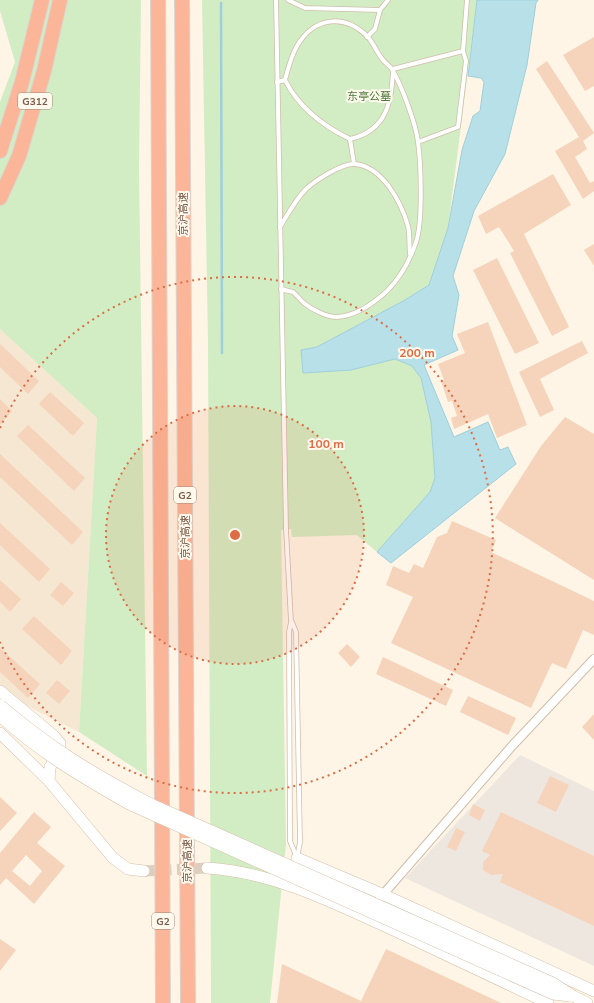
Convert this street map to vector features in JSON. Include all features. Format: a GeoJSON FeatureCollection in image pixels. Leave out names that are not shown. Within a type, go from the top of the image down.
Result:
{"type":"FeatureCollection","features":[{"type":"Feature","properties":{"kind":"highway","name":"G312"},"geometry":{"type":"LineString","coordinates":[[0,151],[22,82],[42,0]]}},
{"type":"Feature","properties":{"kind":"highway","name":"G312"},"geometry":{"type":"LineString","coordinates":[[0,198],[19,156],[44,71],[60,0]]}},
{"type":"Feature","properties":{"kind":"highway","name":"G2"},"geometry":{"type":"LineString","coordinates":[[158,0],[163,1003]]}},
{"type":"Feature","properties":{"kind":"highway","name":"京沪高速"},"geometry":{"type":"LineString","coordinates":[[182,0],[188,1003]]}},
{"type":"Feature","properties":{"kind":"main road"},"geometry":{"type":"LineString","coordinates":[[0,691],[53,735],[60,744],[57,757],[50,767],[49,781]]}},
{"type":"Feature","properties":{"kind":"main road"},"geometry":{"type":"LineString","coordinates":[[0,705],[61,753],[104,780],[160,808],[553,983],[587,1003]]}},
{"type":"Feature","properties":{"kind":"main road"},"geometry":{"type":"LineString","coordinates":[[0,716],[18,733],[72,772],[129,804],[553,994],[573,996]]}},
{"type":"Feature","properties":{"kind":"main road"},"geometry":{"type":"LineString","coordinates":[[0,733],[49,781],[113,858],[128,869],[144,872]]}},
{"type":"Feature","properties":{"kind":"main road"},"geometry":{"type":"LineString","coordinates":[[294,888],[297,858],[382,894],[594,992]]}},
{"type":"Feature","properties":{"kind":"main road"},"geometry":{"type":"LineString","coordinates":[[207,868],[233,870],[258,875],[294,888],[370,920],[548,1003]]}},
{"type":"Feature","properties":{"kind":"street"},"geometry":{"type":"LineString","coordinates":[[370,920],[382,894],[512,746],[594,659]]}},
{"type":"Feature","properties":{"kind":"lane"},"geometry":{"type":"LineString","coordinates":[[276,0],[286,529],[292,622],[296,632],[300,842],[297,858]]}},
{"type":"Feature","properties":{"kind":"lane"},"geometry":{"type":"LineString","coordinates":[[288,0],[305,8],[380,10]]}},
{"type":"Feature","properties":{"kind":"lane"},"geometry":{"type":"LineString","coordinates":[[367,37],[375,29],[380,10],[388,0]]}},
{"type":"Feature","properties":{"kind":"lane"},"geometry":{"type":"LineString","coordinates":[[418,142],[458,127],[466,61],[463,51],[467,0]]}},
{"type":"Feature","properties":{"kind":"lane"},"geometry":{"type":"LineString","coordinates":[[281,289],[292,292],[304,303],[318,312],[335,317],[349,315],[380,297],[404,271],[416,241],[420,217],[418,142],[410,113],[393,69],[383,60],[367,37],[353,27],[333,20],[322,23],[310,30],[296,47],[285,80],[292,94],[320,122],[350,139],[364,136],[374,130],[383,117],[390,100],[393,69]]}},
{"type":"Feature","properties":{"kind":"lane"},"geometry":{"type":"LineString","coordinates":[[393,69],[463,51]]}},
{"type":"Feature","properties":{"kind":"lane"},"geometry":{"type":"LineString","coordinates":[[277,82],[285,80]]}},
{"type":"Feature","properties":{"kind":"lane"},"geometry":{"type":"LineString","coordinates":[[350,139],[354,164]]}},
{"type":"Feature","properties":{"kind":"lane"},"geometry":{"type":"LineString","coordinates":[[280,226],[306,189],[332,172],[354,164],[369,168],[382,178],[394,194],[408,228],[410,256]]}},
{"type":"Feature","properties":{"kind":"lane"},"geometry":{"type":"LineString","coordinates":[[292,622],[289,632],[290,841],[297,858]]}},
{"type":"Feature","properties":{"kind":"shaded area"},"geometry":{"type":"Polygon","coordinates":[[[0,329],[97,418],[79,732],[29,707],[0,687],[0,329]]]}},
{"type":"Feature","properties":{"kind":"shaded area"},"geometry":{"type":"Polygon","coordinates":[[[520,755],[594,791],[594,966],[405,878],[520,755]]]}},
{"type":"Feature","properties":{"kind":"green space"},"geometry":{"type":"Polygon","coordinates":[[[0,0],[141,0],[139,168],[147,776],[79,732],[97,418],[0,329],[0,102],[15,62],[0,11],[0,0]]]}},
{"type":"Feature","properties":{"kind":"green space","name":"东亭公墓"},"geometry":{"type":"Polygon","coordinates":[[[202,0],[477,0],[448,228],[429,285],[405,300],[317,347],[301,350],[303,373],[351,370],[395,359],[412,366],[421,378],[431,422],[435,478],[430,492],[377,552],[357,535],[292,537],[291,529],[281,530],[286,844],[270,1003],[211,1003],[208,342],[202,0]]]}},
{"type":"Feature","properties":{"kind":"water"},"geometry":{"type":"Polygon","coordinates":[[[477,0],[538,0],[536,3],[527,65],[505,154],[474,211],[453,276],[459,295],[452,336],[458,350],[424,365],[454,437],[488,422],[500,450],[508,447],[516,464],[391,563],[377,552],[430,492],[435,478],[431,422],[421,378],[412,366],[395,359],[351,370],[303,373],[301,350],[317,347],[405,300],[429,285],[448,228],[462,150],[473,116],[480,111],[484,82],[481,78],[468,76],[477,0]]]}},
{"type":"Feature","properties":{"kind":"building"},"geometry":{"type":"Polygon","coordinates":[[[594,37],[594,86],[585,91],[563,55],[594,37]]]}},
{"type":"Feature","properties":{"kind":"building"},"geometry":{"type":"Polygon","coordinates":[[[547,61],[594,133],[583,141],[587,149],[575,157],[590,183],[594,181],[594,191],[583,199],[555,151],[579,137],[536,69],[547,61]]]}},
{"type":"Feature","properties":{"kind":"building"},"geometry":{"type":"Polygon","coordinates":[[[553,174],[571,205],[524,234],[569,327],[552,336],[510,253],[514,251],[499,227],[486,234],[478,216],[553,174]]]}},
{"type":"Feature","properties":{"kind":"building"},"geometry":{"type":"Polygon","coordinates":[[[594,244],[594,266],[584,250],[594,244]]]}},
{"type":"Feature","properties":{"kind":"building"},"geometry":{"type":"Polygon","coordinates":[[[497,258],[539,343],[515,354],[473,270],[497,258]]]}},
{"type":"Feature","properties":{"kind":"building"},"geometry":{"type":"Polygon","coordinates":[[[488,322],[527,425],[497,438],[488,414],[454,429],[451,418],[457,416],[452,401],[448,402],[441,381],[444,380],[438,364],[465,353],[457,334],[488,322]]]}},
{"type":"Feature","properties":{"kind":"building"},"geometry":{"type":"Polygon","coordinates":[[[582,341],[588,353],[540,379],[554,410],[540,417],[519,372],[582,341]]]}},
{"type":"Feature","properties":{"kind":"building"},"geometry":{"type":"Polygon","coordinates":[[[0,344],[39,381],[28,394],[0,367],[0,344]]]}},
{"type":"Feature","properties":{"kind":"building"},"geometry":{"type":"Polygon","coordinates":[[[50,392],[84,423],[73,436],[39,404],[50,392]]]}},
{"type":"Feature","properties":{"kind":"building"},"geometry":{"type":"Polygon","coordinates":[[[0,399],[12,411],[0,425],[0,399]]]}},
{"type":"Feature","properties":{"kind":"building"},"geometry":{"type":"Polygon","coordinates":[[[565,417],[594,434],[594,580],[495,518],[541,446],[565,417]]]}},
{"type":"Feature","properties":{"kind":"building"},"geometry":{"type":"Polygon","coordinates":[[[28,425],[85,478],[74,491],[17,436],[28,425]]]}},
{"type":"Feature","properties":{"kind":"building"},"geometry":{"type":"Polygon","coordinates":[[[0,454],[83,532],[72,545],[0,477],[0,454]]]}},
{"type":"Feature","properties":{"kind":"building"},"geometry":{"type":"Polygon","coordinates":[[[452,521],[496,540],[491,552],[594,601],[594,635],[583,630],[566,669],[552,663],[531,708],[391,643],[413,597],[386,585],[393,566],[409,573],[414,564],[423,568],[437,537],[447,533],[452,521]]]}},
{"type":"Feature","properties":{"kind":"building"},"geometry":{"type":"Polygon","coordinates":[[[0,523],[50,569],[39,582],[0,545],[0,523]]]}},
{"type":"Feature","properties":{"kind":"building"},"geometry":{"type":"Polygon","coordinates":[[[0,580],[21,599],[10,612],[0,602],[0,580]]]}},
{"type":"Feature","properties":{"kind":"building"},"geometry":{"type":"Polygon","coordinates":[[[61,582],[74,593],[63,606],[50,595],[61,582]]]}},
{"type":"Feature","properties":{"kind":"building"},"geometry":{"type":"Polygon","coordinates":[[[34,616],[72,651],[61,665],[22,629],[34,616]]]}},
{"type":"Feature","properties":{"kind":"building"},"geometry":{"type":"Polygon","coordinates":[[[347,644],[360,657],[351,667],[338,653],[347,644]]]}},
{"type":"Feature","properties":{"kind":"building"},"geometry":{"type":"Polygon","coordinates":[[[0,648],[40,684],[28,698],[0,672],[0,648]]]}},
{"type":"Feature","properties":{"kind":"building"},"geometry":{"type":"Polygon","coordinates":[[[383,657],[453,690],[446,706],[376,674],[383,657]]]}},
{"type":"Feature","properties":{"kind":"building"},"geometry":{"type":"Polygon","coordinates":[[[57,680],[70,691],[59,704],[46,693],[57,680]]]}},
{"type":"Feature","properties":{"kind":"building"},"geometry":{"type":"Polygon","coordinates":[[[468,696],[516,718],[508,735],[460,712],[468,696]]]}},
{"type":"Feature","properties":{"kind":"building"},"geometry":{"type":"Polygon","coordinates":[[[594,714],[594,740],[582,727],[594,714]]]}},
{"type":"Feature","properties":{"kind":"building"},"geometry":{"type":"Polygon","coordinates":[[[550,776],[569,785],[556,812],[537,803],[550,776]]]}},
{"type":"Feature","properties":{"kind":"building"},"geometry":{"type":"Polygon","coordinates":[[[0,797],[17,813],[0,831],[0,797]]]}},
{"type":"Feature","properties":{"kind":"building"},"geometry":{"type":"Polygon","coordinates":[[[473,804],[485,810],[480,821],[469,815],[473,804]]]}},
{"type":"Feature","properties":{"kind":"building"},"geometry":{"type":"Polygon","coordinates":[[[34,812],[51,827],[37,843],[65,866],[34,904],[6,878],[0,885],[0,853],[34,812]],[[26,855],[12,871],[30,886],[42,871],[26,855]]]}},
{"type":"Feature","properties":{"kind":"building"},"geometry":{"type":"Polygon","coordinates":[[[501,812],[594,856],[594,926],[500,882],[503,874],[491,875],[483,870],[483,862],[490,855],[482,851],[501,812]]]}},
{"type":"Feature","properties":{"kind":"building"},"geometry":{"type":"Polygon","coordinates":[[[456,828],[465,832],[456,851],[447,847],[456,828]]]}},
{"type":"Feature","properties":{"kind":"building"},"geometry":{"type":"Polygon","coordinates":[[[0,939],[16,950],[0,971],[0,939]]]}},
{"type":"Feature","properties":{"kind":"building"},"geometry":{"type":"Polygon","coordinates":[[[386,949],[501,1003],[277,1003],[282,964],[361,1001],[386,949]]]}},
{"type":"Feature","properties":{"kind":"waterway"},"geometry":{"type":"LineString","coordinates":[[221,3],[222,353]]}},
{"type":"Feature","properties":{"kind":"tunnel"},"geometry":{"type":"LineString","coordinates":[[144,871],[207,868]]}}]}
